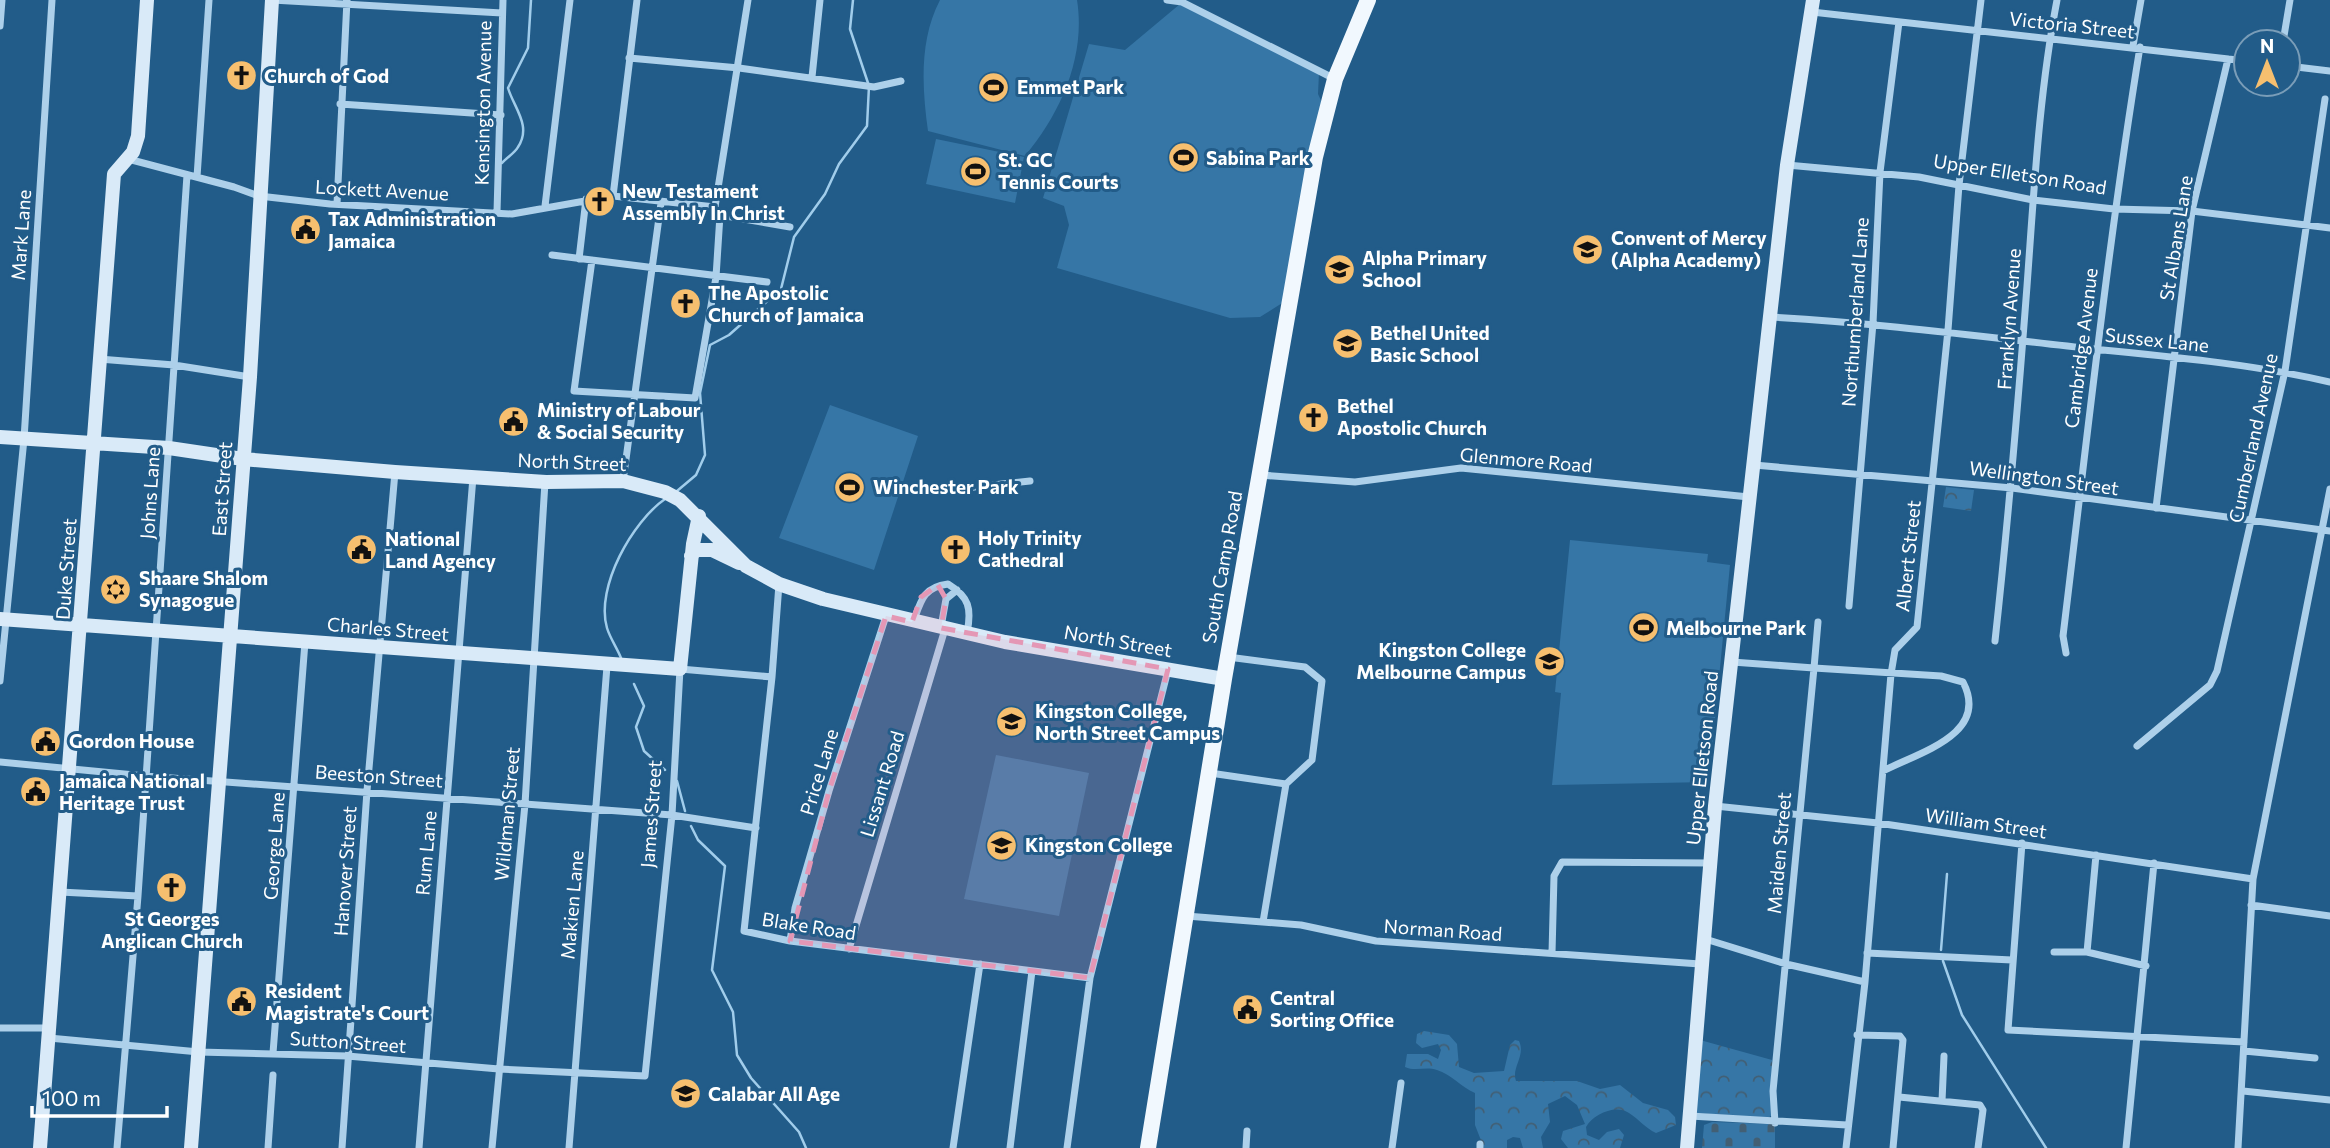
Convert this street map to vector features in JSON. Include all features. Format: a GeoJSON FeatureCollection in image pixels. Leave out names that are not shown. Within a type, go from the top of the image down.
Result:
{"type":"FeatureCollection","features":[{"type":"Feature","properties":{"kind":"main road","name":"South Camp Road"},"geometry":{"type":"LineString","coordinates":[[1148,1148],[1224,679],[1315,158],[1335,79],[1368,0]]}},
{"type":"Feature","properties":{"kind":"street"},"geometry":{"type":"LineString","coordinates":[[0,25],[2,0]]}},
{"type":"Feature","properties":{"kind":"street","name":"Mark Lane"},"geometry":{"type":"LineString","coordinates":[[0,681],[3,619],[24,439],[52,0]]}},
{"type":"Feature","properties":{"kind":"street","name":"Duke Street"},"geometry":{"type":"LineString","coordinates":[[40,1148],[68,769],[82,625],[114,174],[128,159],[138,136],[147,0]]}},
{"type":"Feature","properties":{"kind":"street"},"geometry":{"type":"LineString","coordinates":[[197,177],[209,0]]}},
{"type":"Feature","properties":{"kind":"street","name":"Kensington Avenue"},"geometry":{"type":"LineString","coordinates":[[272,0],[502,13],[497,212]]}},
{"type":"Feature","properties":{"kind":"street","name":"East Street"},"geometry":{"type":"LineString","coordinates":[[191,1148],[250,377],[272,0]]}},
{"type":"Feature","properties":{"kind":"street"},"geometry":{"type":"LineString","coordinates":[[502,13],[503,0]]}},
{"type":"Feature","properties":{"kind":"street"},"geometry":{"type":"LineString","coordinates":[[545,206],[570,0]]}},
{"type":"Feature","properties":{"kind":"street"},"geometry":{"type":"LineString","coordinates":[[613,196],[637,0]]}},
{"type":"Feature","properties":{"kind":"street"},"geometry":{"type":"LineString","coordinates":[[592,260],[574,391],[695,398],[716,276],[720,215],[715,207],[748,0]]}},
{"type":"Feature","properties":{"kind":"street"},"geometry":{"type":"LineString","coordinates":[[812,77],[820,0]]}},
{"type":"Feature","properties":{"kind":"street"},"geometry":{"type":"LineString","coordinates":[[1167,0],[1182,2],[1335,79]]}},
{"type":"Feature","properties":{"kind":"street","name":"Albert Street"},"geometry":{"type":"LineString","coordinates":[[1846,1148],[1865,982],[1891,674],[1895,650],[1917,627],[1948,330],[1959,185],[1981,0]]}},
{"type":"Feature","properties":{"kind":"street","name":"Franklyn Avenue"},"geometry":{"type":"LineString","coordinates":[[1996,641],[2011,488],[2033,200],[2050,38],[2057,0]]}},
{"type":"Feature","properties":{"kind":"street","name":"Cambridge Avenue"},"geometry":{"type":"LineString","coordinates":[[2066,653],[2063,636],[2096,349],[2141,0]]}},
{"type":"Feature","properties":{"kind":"street"},"geometry":{"type":"LineString","coordinates":[[2285,28],[2290,0]]}},
{"type":"Feature","properties":{"kind":"street"},"geometry":{"type":"LineString","coordinates":[[337,204],[346,3]]}},
{"type":"Feature","properties":{"kind":"street","name":"Victoria Street"},"geometry":{"type":"LineString","coordinates":[[1812,6],[1899,22],[2232,59]]}},
{"type":"Feature","properties":{"kind":"street","name":"Upper Elletson Road"},"geometry":{"type":"LineString","coordinates":[[1687,1148],[1702,938],[1715,806],[1787,165],[1812,6]]}},
{"type":"Feature","properties":{"kind":"street","name":"Northumberland Lane"},"geometry":{"type":"LineString","coordinates":[[1849,606],[1872,323],[1880,172],[1899,22]]}},
{"type":"Feature","properties":{"kind":"street"},"geometry":{"type":"LineString","coordinates":[[629,58],[739,68],[874,87],[901,81]]}},
{"type":"Feature","properties":{"kind":"street","name":"St Albans Lane"},"geometry":{"type":"LineString","coordinates":[[2156,508],[2192,211],[2228,59]]}},
{"type":"Feature","properties":{"kind":"street"},"geometry":{"type":"LineString","coordinates":[[2302,67],[2330,71]]}},
{"type":"Feature","properties":{"kind":"street","name":"Cumberland Avenue"},"geometry":{"type":"LineString","coordinates":[[2137,746],[2203,691],[2217,671],[2285,371],[2325,99]]}},
{"type":"Feature","properties":{"kind":"street"},"geometry":{"type":"LineString","coordinates":[[340,104],[501,115]]}},
{"type":"Feature","properties":{"kind":"street","name":"Lockett Avenue"},"geometry":{"type":"LineString","coordinates":[[128,159],[259,196],[337,204],[512,214],[613,196],[715,207]]}},
{"type":"Feature","properties":{"kind":"street","name":"Upper Elletson Road"},"geometry":{"type":"LineString","coordinates":[[1787,165],[1880,172],[2033,200],[2114,209],[2192,211],[2330,228]]}},
{"type":"Feature","properties":{"kind":"street","name":"Johns Lane"},"geometry":{"type":"LineString","coordinates":[[117,1148],[138,896],[187,175]]}},
{"type":"Feature","properties":{"kind":"street"},"geometry":{"type":"LineString","coordinates":[[579,259],[586,199]]}},
{"type":"Feature","properties":{"kind":"street"},"geometry":{"type":"LineString","coordinates":[[623,481],[661,203]]}},
{"type":"Feature","properties":{"kind":"street"},"geometry":{"type":"LineString","coordinates":[[720,215],[790,227]]}},
{"type":"Feature","properties":{"kind":"street"},"geometry":{"type":"LineString","coordinates":[[552,255],[767,282]]}},
{"type":"Feature","properties":{"kind":"street","name":"Sussex Lane"},"geometry":{"type":"LineString","coordinates":[[1770,317],[1948,330],[2023,341],[2175,356],[2285,371],[2330,382]]}},
{"type":"Feature","properties":{"kind":"street"},"geometry":{"type":"LineString","coordinates":[[99,359],[174,365],[250,377]]}},
{"type":"Feature","properties":{"kind":"street","name":"North Street"},"geometry":{"type":"LineString","coordinates":[[0,437],[93,442],[395,472],[545,482],[623,481],[665,492],[680,500],[699,516],[746,566],[779,584],[886,616],[943,629],[1224,679]]}},
{"type":"Feature","properties":{"kind":"street","name":"Wellington Street"},"geometry":{"type":"LineString","coordinates":[[1753,465],[1932,479],[2326,530]]}},
{"type":"Feature","properties":{"kind":"street","name":"Glenmore Road"},"geometry":{"type":"LineString","coordinates":[[1259,475],[1355,482],[1461,468],[1749,497]]}},
{"type":"Feature","properties":{"kind":"street","name":"Hanover Street"},"geometry":{"type":"LineString","coordinates":[[342,1148],[367,791],[395,472]]}},
{"type":"Feature","properties":{"kind":"street","name":"Rum Lane"},"geometry":{"type":"LineString","coordinates":[[419,1148],[473,476]]}},
{"type":"Feature","properties":{"kind":"street"},"geometry":{"type":"LineString","coordinates":[[965,488],[1030,481]]}},
{"type":"Feature","properties":{"kind":"street","name":"Wildman Street"},"geometry":{"type":"LineString","coordinates":[[492,1148],[525,804],[545,482]]}},
{"type":"Feature","properties":{"kind":"street"},"geometry":{"type":"LineString","coordinates":[[2238,1148],[2253,878],[2326,530],[2330,489]]}},
{"type":"Feature","properties":{"kind":"street","name":"James Street"},"geometry":{"type":"LineString","coordinates":[[646,1075],[672,815],[680,669],[691,555],[699,516]]}},
{"type":"Feature","properties":{"kind":"street"},"geometry":{"type":"LineString","coordinates":[[691,555],[696,550],[707,548],[746,566]]}},
{"type":"Feature","properties":{"kind":"street","name":"Blake Road"},"geometry":{"type":"LineString","coordinates":[[779,584],[772,677],[743,929],[790,941],[1090,978]]}},
{"type":"Feature","properties":{"kind":"street"},"geometry":{"type":"LineString","coordinates":[[913,622],[922,597],[938,585],[948,584],[970,604],[967,634]]}},
{"type":"Feature","properties":{"kind":"street"},"geometry":{"type":"LineString","coordinates":[[938,585],[946,599],[957,590]]}},
{"type":"Feature","properties":{"kind":"street","name":"Lissant Road"},"geometry":{"type":"LineString","coordinates":[[849,949],[943,629],[946,599]]}},
{"type":"Feature","properties":{"kind":"street","name":"Price Lane"},"geometry":{"type":"LineString","coordinates":[[790,941],[795,908],[829,791],[886,616]]}},
{"type":"Feature","properties":{"kind":"street","name":"Charles Street"},"geometry":{"type":"LineString","coordinates":[[3,619],[772,677]]}},
{"type":"Feature","properties":{"kind":"street","name":"Maiden Street"},"geometry":{"type":"LineString","coordinates":[[1775,1122],[1773,1091],[1818,622]]}},
{"type":"Feature","properties":{"kind":"street","name":"George Lane"},"geometry":{"type":"LineString","coordinates":[[273,1053],[305,641]]}},
{"type":"Feature","properties":{"kind":"street"},"geometry":{"type":"LineString","coordinates":[[1228,657],[1305,667],[1322,681],[1311,760],[1286,784],[1263,922]]}},
{"type":"Feature","properties":{"kind":"street"},"geometry":{"type":"LineString","coordinates":[[1732,662],[1941,676],[1963,682],[1972,698],[1969,714],[1956,734],[1883,771]]}},
{"type":"Feature","properties":{"kind":"street","name":"Makien Lane"},"geometry":{"type":"LineString","coordinates":[[569,1148],[607,666]]}},
{"type":"Feature","properties":{"kind":"street"},"geometry":{"type":"LineString","coordinates":[[1067,1148],[1090,978],[1168,669]]}},
{"type":"Feature","properties":{"kind":"street","name":"Beeston Street"},"geometry":{"type":"LineString","coordinates":[[0,762],[145,776],[672,815],[756,828]]}},
{"type":"Feature","properties":{"kind":"street"},"geometry":{"type":"LineString","coordinates":[[1210,773],[1286,784]]}},
{"type":"Feature","properties":{"kind":"street","name":"William Street"},"geometry":{"type":"LineString","coordinates":[[1715,806],[1798,812],[2253,878]]}},
{"type":"Feature","properties":{"kind":"street"},"geometry":{"type":"LineString","coordinates":[[2022,843],[2008,1030],[2244,1047],[2315,1058]]}},
{"type":"Feature","properties":{"kind":"street"},"geometry":{"type":"LineString","coordinates":[[2087,952],[2096,855]]}},
{"type":"Feature","properties":{"kind":"street"},"geometry":{"type":"LineString","coordinates":[[1552,953],[1553,876],[1562,862],[1710,863]]}},
{"type":"Feature","properties":{"kind":"street"},"geometry":{"type":"LineString","coordinates":[[2126,1148],[2146,966],[2154,863]]}},
{"type":"Feature","properties":{"kind":"street"},"geometry":{"type":"LineString","coordinates":[[60,892],[138,896]]}},
{"type":"Feature","properties":{"kind":"street"},"geometry":{"type":"LineString","coordinates":[[2250,905],[2330,916]]}},
{"type":"Feature","properties":{"kind":"street","name":"Norman Road"},"geometry":{"type":"LineString","coordinates":[[1186,916],[1320,928],[1352,938],[1376,941],[1700,964]]}},
{"type":"Feature","properties":{"kind":"street"},"geometry":{"type":"LineString","coordinates":[[1702,938],[1786,964],[1865,982]]}},
{"type":"Feature","properties":{"kind":"street"},"geometry":{"type":"LineString","coordinates":[[2054,952],[2087,952],[2146,966]]}},
{"type":"Feature","properties":{"kind":"street"},"geometry":{"type":"LineString","coordinates":[[1867,953],[2012,960]]}},
{"type":"Feature","properties":{"kind":"street"},"geometry":{"type":"LineString","coordinates":[[953,1148],[980,964]]}},
{"type":"Feature","properties":{"kind":"street"},"geometry":{"type":"LineString","coordinates":[[1010,1148],[1032,971]]}},
{"type":"Feature","properties":{"kind":"street","name":"Sutton Street"},"geometry":{"type":"LineString","coordinates":[[0,1028],[126,1046],[199,1052],[347,1056],[574,1074],[646,1075]]}},
{"type":"Feature","properties":{"kind":"street"},"geometry":{"type":"LineString","coordinates":[[1857,1035],[1902,1037],[1893,1148]]}},
{"type":"Feature","properties":{"kind":"street"},"geometry":{"type":"LineString","coordinates":[[1942,1101],[1944,1056]]}},
{"type":"Feature","properties":{"kind":"street"},"geometry":{"type":"LineString","coordinates":[[268,1148],[273,1075]]}},
{"type":"Feature","properties":{"kind":"street"},"geometry":{"type":"LineString","coordinates":[[1392,1148],[1401,1083]]}},
{"type":"Feature","properties":{"kind":"street"},"geometry":{"type":"LineString","coordinates":[[2243,1091],[2330,1100]]}},
{"type":"Feature","properties":{"kind":"street"},"geometry":{"type":"LineString","coordinates":[[1899,1097],[1982,1107],[1979,1148]]}},
{"type":"Feature","properties":{"kind":"street"},"geometry":{"type":"LineString","coordinates":[[1690,1116],[1847,1125]]}},
{"type":"Feature","properties":{"kind":"street"},"geometry":{"type":"LineString","coordinates":[[1246,1148],[1247,1131]]}},
{"type":"Feature","properties":{"kind":"highlighted area"},"geometry":{"type":"Polygon","coordinates":[[[938,585],[946,599],[941,628],[1168,669],[1090,978],[790,941],[829,791],[886,616],[912,622],[921,597],[938,585]]]}},
{"type":"Feature","properties":{"kind":"green space","name":"Emmet Park"},"geometry":{"type":"Polygon","coordinates":[[[940,0],[1077,0],[1078,42],[1068,83],[1050,121],[1025,156],[928,131],[924,98],[925,48],[933,15],[940,0]]]}},
{"type":"Feature","properties":{"kind":"green space","name":"Sabina Park"},"geometry":{"type":"Polygon","coordinates":[[[1180,4],[1319,73],[1318,94],[1323,105],[1287,300],[1260,317],[1230,318],[1057,268],[1069,225],[1064,206],[1043,198],[1089,44],[1125,50],[1180,4]]]}},
{"type":"Feature","properties":{"kind":"green space","name":"St. GC Tennis Courts"},"geometry":{"type":"Polygon","coordinates":[[[936,139],[1024,157],[1015,203],[926,184],[936,139]]]}},
{"type":"Feature","properties":{"kind":"green space","name":"Winchester Park"},"geometry":{"type":"Polygon","coordinates":[[[830,405],[918,436],[874,570],[779,538],[830,405]]]}},
{"type":"Feature","properties":{"kind":"green space"},"geometry":{"type":"Polygon","coordinates":[[[1946,487],[1974,490],[1971,511],[1943,507],[1946,487]]]}},
{"type":"Feature","properties":{"kind":"green space","name":"Melbourne Park"},"geometry":{"type":"Polygon","coordinates":[[[1570,540],[1708,554],[1707,562],[1730,565],[1711,760],[1704,764],[1709,782],[1552,785],[1561,693],[1555,692],[1570,540]]]}},
{"type":"Feature","properties":{"kind":"green space"},"geometry":{"type":"Polygon","coordinates":[[[996,755],[1089,773],[1059,916],[964,899],[996,755]]]}},
{"type":"Feature","properties":{"kind":"green space"},"geometry":{"type":"Polygon","coordinates":[[[1424,1031],[1449,1035],[1457,1044],[1459,1067],[1474,1073],[1504,1071],[1510,1045],[1515,1040],[1519,1041],[1521,1052],[1515,1071],[1516,1081],[1577,1081],[1600,1089],[1620,1085],[1643,1103],[1668,1110],[1675,1117],[1676,1125],[1656,1133],[1624,1110],[1612,1110],[1599,1114],[1589,1122],[1586,1127],[1587,1135],[1599,1140],[1607,1132],[1619,1129],[1624,1135],[1620,1148],[1568,1148],[1561,1139],[1563,1131],[1585,1124],[1577,1105],[1565,1096],[1548,1104],[1550,1122],[1541,1137],[1543,1148],[1523,1148],[1520,1138],[1513,1137],[1507,1140],[1507,1148],[1484,1148],[1475,1125],[1475,1093],[1437,1070],[1405,1067],[1407,1054],[1428,1054],[1438,1059],[1441,1050],[1438,1044],[1422,1048],[1416,1043],[1417,1034],[1424,1031]]]}},
{"type":"Feature","properties":{"kind":"green space"},"geometry":{"type":"Polygon","coordinates":[[[1700,1040],[1772,1060],[1772,1115],[1768,1118],[1695,1113],[1700,1040]]]}},
{"type":"Feature","properties":{"kind":"green space"},"geometry":{"type":"Polygon","coordinates":[[[1712,1122],[1775,1124],[1775,1148],[1702,1148],[1704,1125],[1712,1122]]]}},
{"type":"Feature","properties":{"kind":"waterway"},"geometry":{"type":"LineString","coordinates":[[502,163],[517,149],[522,139],[523,124],[508,88],[528,48],[531,0]]}},
{"type":"Feature","properties":{"kind":"waterway"},"geometry":{"type":"LineString","coordinates":[[677,491],[696,475],[705,455],[700,393],[710,345],[729,335],[781,289],[794,237],[825,194],[839,164],[867,126],[869,86],[850,29],[853,0]]}},
{"type":"Feature","properties":{"kind":"waterway"},"geometry":{"type":"LineString","coordinates":[[621,658],[607,628],[606,594],[629,539],[653,509],[665,499]]}},
{"type":"Feature","properties":{"kind":"waterway"},"geometry":{"type":"LineString","coordinates":[[634,684],[644,706],[636,727],[644,751],[665,770]]}},
{"type":"Feature","properties":{"kind":"waterway"},"geometry":{"type":"LineString","coordinates":[[677,781],[685,811]]}},
{"type":"Feature","properties":{"kind":"waterway"},"geometry":{"type":"LineString","coordinates":[[691,826],[698,840],[725,866],[712,970],[733,1012],[737,1055],[751,1078],[799,1132],[806,1148]]}},
{"type":"Feature","properties":{"kind":"waterway"},"geometry":{"type":"LineString","coordinates":[[1941,950],[1947,874]]}},
{"type":"Feature","properties":{"kind":"waterway"},"geometry":{"type":"LineString","coordinates":[[1943,961],[1962,1015],[2046,1148]]}},
{"type":"Feature","properties":{"kind":"place","name":"Church of God"},"geometry":{"type":"Point","coordinates":[241,76]}},
{"type":"Feature","properties":{"kind":"place","name":"Emmet Park"},"geometry":{"type":"Point","coordinates":[994,87]}},
{"type":"Feature","properties":{"kind":"place","name":"Sabina Park"},"geometry":{"type":"Point","coordinates":[1183,158]}},
{"type":"Feature","properties":{"kind":"place","name":"St. GC Tennis Courts"},"geometry":{"type":"Point","coordinates":[975,171]}},
{"type":"Feature","properties":{"kind":"place","name":"New Testament Assembly In Christ"},"geometry":{"type":"Point","coordinates":[599,202]}},
{"type":"Feature","properties":{"kind":"place","name":"Tax Administration Jamaica"},"geometry":{"type":"Point","coordinates":[305,230]}},
{"type":"Feature","properties":{"kind":"place","name":"Convent of Mercy (Alpha Academy)"},"geometry":{"type":"Point","coordinates":[1588,249]}},
{"type":"Feature","properties":{"kind":"place","name":"Alpha Primary School"},"geometry":{"type":"Point","coordinates":[1339,269]}},
{"type":"Feature","properties":{"kind":"place","name":"The Apostolic Church of Jamaica"},"geometry":{"type":"Point","coordinates":[685,304]}},
{"type":"Feature","properties":{"kind":"place","name":"Bethel United Basic School"},"geometry":{"type":"Point","coordinates":[1347,344]}},
{"type":"Feature","properties":{"kind":"place","name":"Bethel Apostolic Church"},"geometry":{"type":"Point","coordinates":[1314,417]}},
{"type":"Feature","properties":{"kind":"place","name":"Ministry of Labour & Social Security"},"geometry":{"type":"Point","coordinates":[514,421]}},
{"type":"Feature","properties":{"kind":"place","name":"Winchester Park"},"geometry":{"type":"Point","coordinates":[850,487]}},
{"type":"Feature","properties":{"kind":"place","name":"Holy Trinity Cathedral"},"geometry":{"type":"Point","coordinates":[955,549]}},
{"type":"Feature","properties":{"kind":"place","name":"National Land Agency"},"geometry":{"type":"Point","coordinates":[362,550]}},
{"type":"Feature","properties":{"kind":"place","name":"Shaare Shalom Synagogue"},"geometry":{"type":"Point","coordinates":[116,589]}},
{"type":"Feature","properties":{"kind":"place","name":"Melbourne Park"},"geometry":{"type":"Point","coordinates":[1643,628]}},
{"type":"Feature","properties":{"kind":"place","name":"Kingston College Melbourne Campus"},"geometry":{"type":"Point","coordinates":[1549,661]}},
{"type":"Feature","properties":{"kind":"place","name":"Kingston College, North Street Campus"},"geometry":{"type":"Point","coordinates":[1012,722]}},
{"type":"Feature","properties":{"kind":"place","name":"Gordon House"},"geometry":{"type":"Point","coordinates":[46,741]}},
{"type":"Feature","properties":{"kind":"place","name":"Jamaica National Heritage Trust"},"geometry":{"type":"Point","coordinates":[36,792]}},
{"type":"Feature","properties":{"kind":"place","name":"Kingston College"},"geometry":{"type":"Point","coordinates":[1002,845]}},
{"type":"Feature","properties":{"kind":"place","name":"St Georges Anglican Church"},"geometry":{"type":"Point","coordinates":[172,888]}},
{"type":"Feature","properties":{"kind":"place","name":"Resident Magistrate's Court"},"geometry":{"type":"Point","coordinates":[242,1002]}},
{"type":"Feature","properties":{"kind":"place","name":"Central Sorting Office"},"geometry":{"type":"Point","coordinates":[1247,1009]}},
{"type":"Feature","properties":{"kind":"place","name":"Calabar All Age"},"geometry":{"type":"Point","coordinates":[685,1094]}}]}
